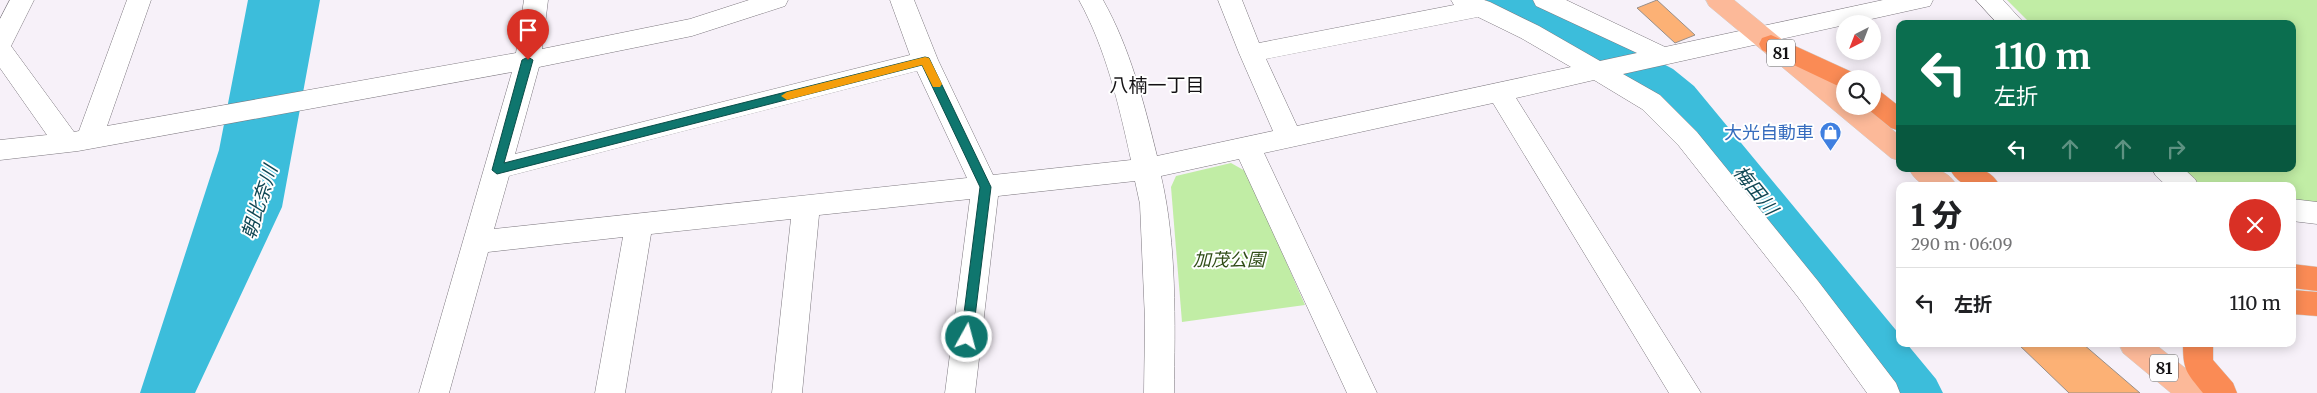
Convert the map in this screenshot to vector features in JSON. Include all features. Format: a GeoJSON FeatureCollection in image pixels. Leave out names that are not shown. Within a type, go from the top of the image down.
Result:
{"type":"FeatureCollection","features":[{"type":"Feature","properties":{"kind":"highway"},"geometry":{"type":"LineString","coordinates":[[1765,39],[1836,74]]}},
{"type":"Feature","properties":{"kind":"highway"},"geometry":{"type":"LineString","coordinates":[[1881,107],[1896,118]]}},
{"type":"Feature","properties":{"kind":"highway"},"geometry":{"type":"LineString","coordinates":[[1967,172],[1981,182]]}},
{"type":"Feature","properties":{"kind":"highway"},"geometry":{"type":"LineString","coordinates":[[2296,276],[2317,279]]}},
{"type":"Feature","properties":{"kind":"highway"},"geometry":{"type":"LineString","coordinates":[[2296,302],[2317,304]]}},
{"type":"Feature","properties":{"kind":"highway"},"geometry":{"type":"LineString","coordinates":[[2198,347],[2198,364],[2222,393]]}},
{"type":"Feature","properties":{"kind":"main road","name":"81"},"geometry":{"type":"LineString","coordinates":[[1718,0],[1836,98]]}},
{"type":"Feature","properties":{"kind":"main road","name":"81"},"geometry":{"type":"LineString","coordinates":[[1857,115],[1896,148]]}},
{"type":"Feature","properties":{"kind":"main road"},"geometry":{"type":"LineString","coordinates":[[1926,172],[1938,182]]}},
{"type":"Feature","properties":{"kind":"main road","name":"81"},"geometry":{"type":"LineString","coordinates":[[2138,347],[2193,393]]}},
{"type":"Feature","properties":{"kind":"street"},"geometry":{"type":"LineString","coordinates":[[0,43],[22,0]]}},
{"type":"Feature","properties":{"kind":"street"},"geometry":{"type":"LineString","coordinates":[[86,139],[139,0]]}},
{"type":"Feature","properties":{"kind":"street"},"geometry":{"type":"LineString","coordinates":[[434,393],[528,60],[536,0]]}},
{"type":"Feature","properties":{"kind":"street"},"geometry":{"type":"LineString","coordinates":[[0,150],[86,139],[528,60],[692,27],[776,0]]}},
{"type":"Feature","properties":{"kind":"street"},"geometry":{"type":"LineString","coordinates":[[902,0],[925,60],[985,187],[960,393]]}},
{"type":"Feature","properties":{"kind":"street"},"geometry":{"type":"LineString","coordinates":[[1091,0],[1106,27],[1119,65],[1154,204],[1160,320],[1158,393]]}},
{"type":"Feature","properties":{"kind":"street"},"geometry":{"type":"LineString","coordinates":[[1230,0],[1251,53],[1289,137]]}},
{"type":"Feature","properties":{"kind":"street"},"geometry":{"type":"LineString","coordinates":[[1545,0],[1649,48],[1659,58]]}},
{"type":"Feature","properties":{"kind":"street"},"geometry":{"type":"LineString","coordinates":[[1988,0],[2009,20]]}},
{"type":"Feature","properties":{"kind":"street"},"geometry":{"type":"LineString","coordinates":[[476,242],[1146,169],[1499,91],[1659,58],[1765,39],[1907,1]]}},
{"type":"Feature","properties":{"kind":"street"},"geometry":{"type":"LineString","coordinates":[[1251,53],[1472,4],[1601,70],[1651,102],[1688,139],[1808,289],[1884,393]]}},
{"type":"Feature","properties":{"kind":"street"},"geometry":{"type":"LineString","coordinates":[[0,49],[86,139]]}},
{"type":"Feature","properties":{"kind":"street"},"geometry":{"type":"LineString","coordinates":[[497,170],[925,60]]}},
{"type":"Feature","properties":{"kind":"street"},"geometry":{"type":"LineString","coordinates":[[1499,91],[1686,393]]}},
{"type":"Feature","properties":{"kind":"street"},"geometry":{"type":"LineString","coordinates":[[1247,146],[1362,393]]}},
{"type":"Feature","properties":{"kind":"street"},"geometry":{"type":"LineString","coordinates":[[2169,172],[2181,182]]}},
{"type":"Feature","properties":{"kind":"street"},"geometry":{"type":"LineString","coordinates":[[787,393],[806,206]]}},
{"type":"Feature","properties":{"kind":"street"},"geometry":{"type":"LineString","coordinates":[[2296,210],[2317,213]]}},
{"type":"Feature","properties":{"kind":"street"},"geometry":{"type":"LineString","coordinates":[[610,393],[639,224]]}},
{"type":"Feature","properties":{"kind":"green space"},"geometry":{"type":"Polygon","coordinates":[[[2007,0],[2317,0],[2317,203],[2296,201],[2296,182],[2194,182],[2183,172],[2296,172],[2296,20],[2027,20],[2007,0]]]}},
{"type":"Feature","properties":{"kind":"green space","name":"加茂公園"},"geometry":{"type":"Polygon","coordinates":[[[1231,163],[1247,172],[1305,305],[1182,322],[1171,187],[1176,176],[1231,163]]]}},
{"type":"Feature","properties":{"kind":"water","name":"朝比奈川"},"geometry":{"type":"Polygon","coordinates":[[[248,0],[320,0],[282,207],[195,393],[140,393],[219,150],[248,0]]]}},
{"type":"Feature","properties":{"kind":"building"},"geometry":{"type":"Polygon","coordinates":[[[1657,0],[1695,35],[1675,43],[1637,8],[1657,0]]]}},
{"type":"Feature","properties":{"kind":"building"},"geometry":{"type":"Polygon","coordinates":[[[2021,347],[2086,347],[2140,393],[2069,393],[2021,347]]]}},
{"type":"Feature","properties":{"kind":"waterway","name":"梅田川"},"geometry":{"type":"LineString","coordinates":[[1504,0],[1568,30],[1660,79],[1680,96],[1920,393]]}},
{"type":"Feature","properties":{"kind":"slow traffic"},"geometry":{"type":"LineString","coordinates":[[787,96],[925,60],[937,84]]}},
{"type":"Feature","properties":{"kind":"place","name":"大光自動車"},"geometry":{"type":"Point","coordinates":[1830,152]}},
{"type":"Feature","properties":{"kind":"district","name":"八楠一丁目"},"geometry":{"type":"Point","coordinates":[1157,85]}},
{"type":"Feature","properties":{"kind":"route"},"geometry":{"type":"LineString","coordinates":[[528,60],[497,170],[925,60],[985,187],[967,337]]}}]}
